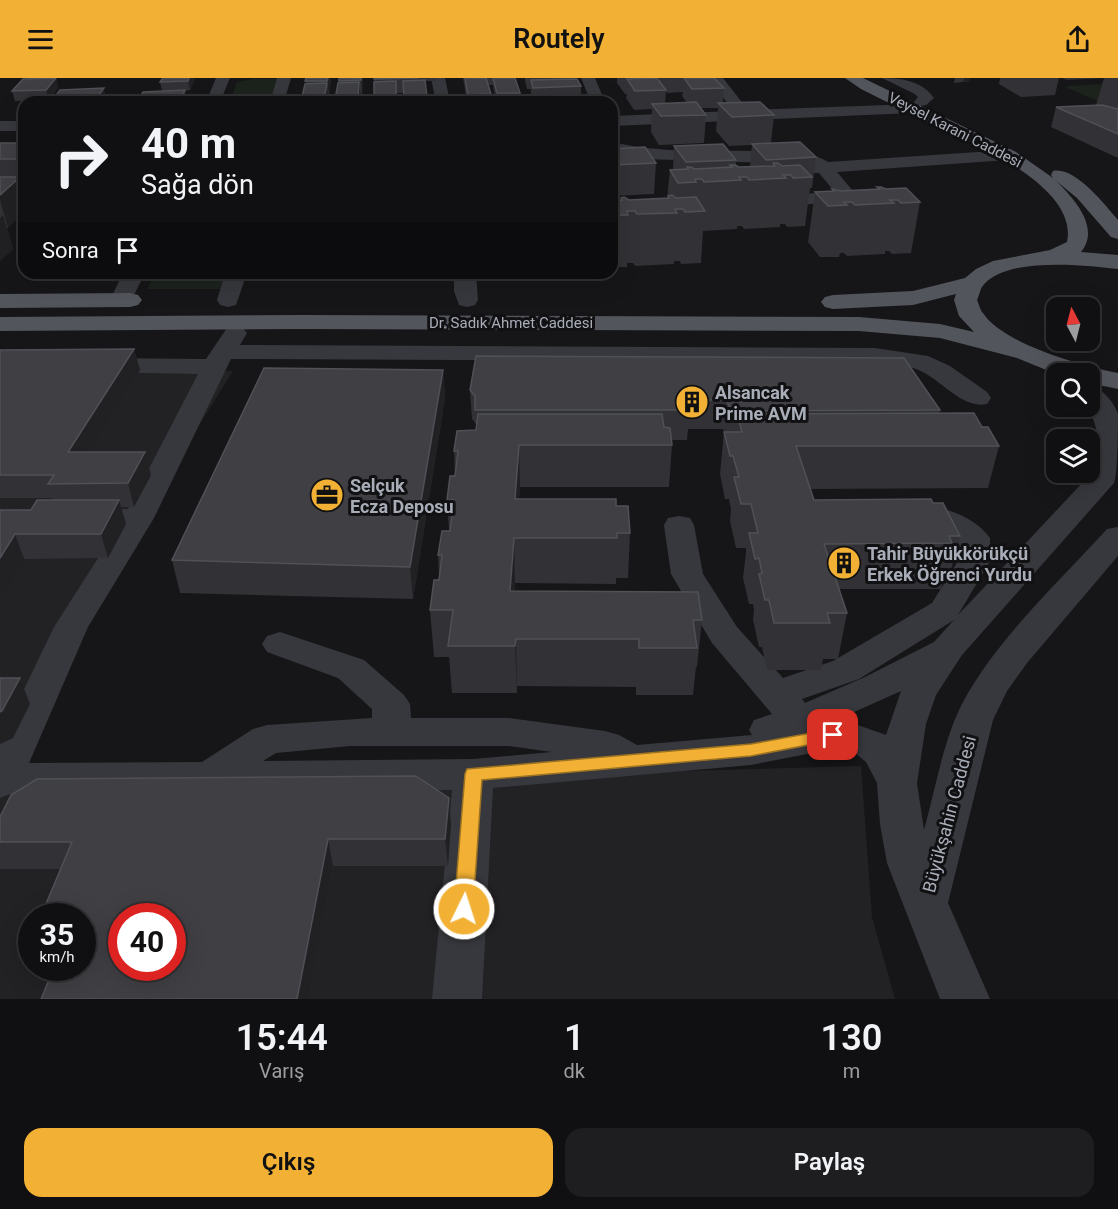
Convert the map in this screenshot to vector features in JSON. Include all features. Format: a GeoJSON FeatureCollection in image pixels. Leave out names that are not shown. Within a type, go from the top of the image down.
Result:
{"type":"FeatureCollection","features":[{"type":"Feature","properties":{"kind":"main road","name":"Veysel Karani Caddesi"},"geometry":{"type":"LineString","coordinates":[[852,78],[1018,148],[1046,164],[1084,195],[1118,233]]}},
{"type":"Feature","properties":{"kind":"main road","name":"Veysel Karani Caddesi"},"geometry":{"type":"LineString","coordinates":[[871,78],[1025,164],[1070,207],[1078,228],[1078,237]]}},
{"type":"Feature","properties":{"kind":"main road"},"geometry":{"type":"LineString","coordinates":[[879,301],[937,294],[973,283],[985,274],[1002,267],[1057,256],[1076,244],[1078,237],[1095,246],[1118,245]]}},
{"type":"Feature","properties":{"kind":"main road"},"geometry":{"type":"LineString","coordinates":[[1036,260],[1074,258],[1118,262]]}},
{"type":"Feature","properties":{"kind":"main road"},"geometry":{"type":"LineString","coordinates":[[973,283],[966,299],[974,317],[995,337],[1046,363]]}},
{"type":"Feature","properties":{"kind":"main road"},"geometry":{"type":"LineString","coordinates":[[0,301],[157,300]]}},
{"type":"Feature","properties":{"kind":"main road","name":"Dr. Sadık Ahmet Caddesi"},"geometry":{"type":"LineString","coordinates":[[204,300],[235,311],[899,326],[958,334],[1019,351]]}},
{"type":"Feature","properties":{"kind":"main road","name":"Dr. Sadık Ahmet Caddesi"},"geometry":{"type":"LineString","coordinates":[[0,324],[235,311],[371,300]]}},
{"type":"Feature","properties":{"kind":"main road","name":"Dr. Sadık Ahmet Caddesi"},"geometry":{"type":"LineString","coordinates":[[443,300],[491,300]]}},
{"type":"Feature","properties":{"kind":"main road"},"geometry":{"type":"LineString","coordinates":[[621,301],[879,301],[904,304],[919,313],[915,321],[899,326]]}},
{"type":"Feature","properties":{"kind":"main road"},"geometry":{"type":"LineString","coordinates":[[1100,377],[1118,381]]}},
{"type":"Feature","properties":{"kind":"street"},"geometry":{"type":"LineString","coordinates":[[216,96],[223,78]]}},
{"type":"Feature","properties":{"kind":"street"},"geometry":{"type":"LineString","coordinates":[[279,96],[284,78]]}},
{"type":"Feature","properties":{"kind":"street"},"geometry":{"type":"LineString","coordinates":[[438,78],[442,96]]}},
{"type":"Feature","properties":{"kind":"street"},"geometry":{"type":"LineString","coordinates":[[588,78],[596,96]]}},
{"type":"Feature","properties":{"kind":"street"},"geometry":{"type":"LineString","coordinates":[[716,78],[744,115]]}},
{"type":"Feature","properties":{"kind":"street"},"geometry":{"type":"LineString","coordinates":[[618,121],[917,105],[927,98],[920,91],[889,78]]}},
{"type":"Feature","properties":{"kind":"street"},"geometry":{"type":"LineString","coordinates":[[764,114],[786,134],[797,158]]}},
{"type":"Feature","properties":{"kind":"street"},"geometry":{"type":"LineString","coordinates":[[0,126],[18,126]]}},
{"type":"Feature","properties":{"kind":"street"},"geometry":{"type":"LineString","coordinates":[[618,155],[813,160],[823,167],[844,191],[840,196],[743,205]]}},
{"type":"Feature","properties":{"kind":"street"},"geometry":{"type":"LineString","coordinates":[[618,156],[641,166],[729,169],[823,167],[1008,155]]}},
{"type":"Feature","properties":{"kind":"street"},"geometry":{"type":"LineString","coordinates":[[121,300],[131,279]]}},
{"type":"Feature","properties":{"kind":"street"},"geometry":{"type":"LineString","coordinates":[[236,279],[235,311],[219,359],[138,518],[71,627],[0,780],[474,774],[751,750],[833,735],[868,742],[880,752],[890,766],[897,783]]}},
{"type":"Feature","properties":{"kind":"street"},"geometry":{"type":"LineString","coordinates":[[465,279],[467,300]]}},
{"type":"Feature","properties":{"kind":"street"},"geometry":{"type":"LineString","coordinates":[[71,364],[219,359],[875,355],[920,361],[941,371],[978,398]]}},
{"type":"Feature","properties":{"kind":"street","name":"Büyükşahin Caddesi"},"geometry":{"type":"LineString","coordinates":[[925,905],[909,863],[901,824],[897,783],[907,724],[918,693],[949,648],[1099,483],[1109,468],[1114,453],[1115,422],[1100,405]]}},
{"type":"Feature","properties":{"kind":"street"},"geometry":{"type":"LineString","coordinates":[[684,755],[788,707],[944,611],[974,561],[974,538],[958,523],[936,516],[908,515]]}},
{"type":"Feature","properties":{"kind":"street"},"geometry":{"type":"LineString","coordinates":[[0,519],[138,518]]}},
{"type":"Feature","properties":{"kind":"street"},"geometry":{"type":"LineString","coordinates":[[679,525],[687,574],[724,636],[788,707]]}},
{"type":"Feature","properties":{"kind":"street","name":"Büyükşahin Caddesi"},"geometry":{"type":"LineString","coordinates":[[925,905],[974,720],[990,687],[1014,654],[1118,536]]}},
{"type":"Feature","properties":{"kind":"street"},"geometry":{"type":"LineString","coordinates":[[280,644],[351,669],[392,704],[392,732]]}},
{"type":"Feature","properties":{"kind":"street"},"geometry":{"type":"LineString","coordinates":[[788,707],[871,691],[949,648]]}},
{"type":"Feature","properties":{"kind":"street"},"geometry":{"type":"LineString","coordinates":[[209,777],[267,740],[350,732],[508,732],[605,745],[632,760]]}},
{"type":"Feature","properties":{"kind":"street"},"geometry":{"type":"LineString","coordinates":[[457,999],[474,774]]}},
{"type":"Feature","properties":{"kind":"street"},"geometry":{"type":"LineString","coordinates":[[925,905],[965,999]]}},
{"type":"Feature","properties":{"kind":"shaded area"},"geometry":{"type":"Polygon","coordinates":[[[277,79],[273,96],[232,96],[237,82],[277,79]]]}},
{"type":"Feature","properties":{"kind":"shaded area"},"geometry":{"type":"Polygon","coordinates":[[[1118,83],[1098,101],[1065,87],[1070,86],[1118,83]]]}},
{"type":"Feature","properties":{"kind":"shaded area"},"geometry":{"type":"Polygon","coordinates":[[[152,279],[222,279],[220,289],[148,289],[152,279]]]}},
{"type":"Feature","properties":{"kind":"shaded area"},"geometry":{"type":"Polygon","coordinates":[[[0,368],[233,371],[0,744],[0,368]]]}},
{"type":"Feature","properties":{"kind":"shaded area"},"geometry":{"type":"Polygon","coordinates":[[[861,766],[872,917],[895,999],[0,999],[0,791],[861,766]]]}},
{"type":"Feature","properties":{"kind":"building"},"geometry":{"type":"Polygon","coordinates":[[[56,78],[46,90],[12,91],[23,79],[56,78]]]}},
{"type":"Feature","properties":{"kind":"building"},"geometry":{"type":"Polygon","coordinates":[[[163,78],[189,78],[188,81],[160,82],[163,78]]]}},
{"type":"Feature","properties":{"kind":"building"},"geometry":{"type":"Polygon","coordinates":[[[306,78],[328,78],[327,81],[305,81],[306,78]]]}},
{"type":"Feature","properties":{"kind":"building"},"geometry":{"type":"Polygon","coordinates":[[[339,78],[361,78],[361,80],[339,81],[339,78]]]}},
{"type":"Feature","properties":{"kind":"building"},"geometry":{"type":"Polygon","coordinates":[[[465,78],[486,78],[491,94],[468,95],[465,78]]]}},
{"type":"Feature","properties":{"kind":"building"},"geometry":{"type":"Polygon","coordinates":[[[493,78],[515,78],[520,93],[497,93],[493,78]]]}},
{"type":"Feature","properties":{"kind":"building"},"geometry":{"type":"Polygon","coordinates":[[[657,78],[666,90],[635,91],[627,79],[657,78]]]}},
{"type":"Feature","properties":{"kind":"building"},"geometry":{"type":"Polygon","coordinates":[[[684,78],[714,78],[724,88],[692,89],[684,78]]]}},
{"type":"Feature","properties":{"kind":"building"},"geometry":{"type":"Polygon","coordinates":[[[577,79],[581,86],[533,88],[531,80],[577,79]]]}},
{"type":"Feature","properties":{"kind":"building"},"geometry":{"type":"Polygon","coordinates":[[[425,80],[427,96],[404,96],[403,81],[425,80]]]}},
{"type":"Feature","properties":{"kind":"building"},"geometry":{"type":"Polygon","coordinates":[[[396,81],[396,96],[374,96],[374,82],[396,81]]]}},
{"type":"Feature","properties":{"kind":"building"},"geometry":{"type":"Polygon","coordinates":[[[359,82],[358,96],[336,96],[338,83],[359,82]]]}},
{"type":"Feature","properties":{"kind":"building"},"geometry":{"type":"Polygon","coordinates":[[[327,83],[325,96],[302,96],[305,84],[327,83]]]}},
{"type":"Feature","properties":{"kind":"building"},"geometry":{"type":"Polygon","coordinates":[[[104,88],[98,96],[56,96],[60,90],[104,88]]]}},
{"type":"Feature","properties":{"kind":"building"},"geometry":{"type":"Polygon","coordinates":[[[185,90],[182,96],[141,96],[143,92],[185,90]]]}},
{"type":"Feature","properties":{"kind":"building"},"geometry":{"type":"Polygon","coordinates":[[[696,102],[706,115],[661,116],[652,104],[696,102]]]}},
{"type":"Feature","properties":{"kind":"building"},"geometry":{"type":"Polygon","coordinates":[[[760,102],[774,115],[732,117],[718,103],[760,102]]]}},
{"type":"Feature","properties":{"kind":"building"},"geometry":{"type":"Polygon","coordinates":[[[1102,105],[1118,109],[1118,134],[1056,107],[1102,105]]]}},
{"type":"Feature","properties":{"kind":"building"},"geometry":{"type":"Polygon","coordinates":[[[800,142],[816,157],[766,160],[752,144],[800,142]]]}},
{"type":"Feature","properties":{"kind":"building"},"geometry":{"type":"Polygon","coordinates":[[[0,143],[18,143],[17,159],[0,159],[0,143]]]}},
{"type":"Feature","properties":{"kind":"building"},"geometry":{"type":"Polygon","coordinates":[[[723,144],[736,160],[686,162],[674,146],[723,144]]]}},
{"type":"Feature","properties":{"kind":"building"},"geometry":{"type":"Polygon","coordinates":[[[645,147],[656,163],[618,165],[618,149],[645,147]]]}},
{"type":"Feature","properties":{"kind":"building"},"geometry":{"type":"Polygon","coordinates":[[[773,163],[782,166],[800,165],[812,177],[793,178],[791,175],[783,175],[786,178],[749,180],[747,177],[739,177],[741,180],[704,182],[702,179],[695,179],[696,182],[678,183],[670,170],[688,169],[687,167],[695,169],[732,167],[730,165],[775,166],[773,163]]]}},
{"type":"Feature","properties":{"kind":"building"},"geometry":{"type":"Polygon","coordinates":[[[0,177],[18,177],[18,179],[0,195],[0,177]]]}},
{"type":"Feature","properties":{"kind":"building"},"geometry":{"type":"Polygon","coordinates":[[[877,187],[906,188],[920,202],[901,203],[898,200],[890,200],[894,203],[855,205],[852,202],[844,202],[847,205],[828,206],[815,192],[834,191],[832,189],[841,191],[880,189],[877,187]]]}},
{"type":"Feature","properties":{"kind":"building"},"geometry":{"type":"Polygon","coordinates":[[[668,196],[696,197],[705,211],[685,212],[683,209],[675,209],[677,213],[637,214],[635,211],[627,211],[628,215],[618,215],[618,200],[622,200],[621,198],[629,200],[669,198],[668,196]]]}},
{"type":"Feature","properties":{"kind":"building"},"geometry":{"type":"Polygon","coordinates":[[[134,349],[68,452],[145,452],[128,483],[48,484],[54,475],[0,475],[0,350],[134,349]]]}},
{"type":"Feature","properties":{"kind":"building"},"geometry":{"type":"Polygon","coordinates":[[[476,356],[904,358],[940,410],[732,411],[726,400],[687,400],[689,410],[475,410],[475,396],[470,390],[476,356]]]}},
{"type":"Feature","properties":{"kind":"building","name":"Selçuk Ecza Deposu"},"geometry":{"type":"Polygon","coordinates":[[[264,368],[443,370],[410,567],[172,560],[264,368]]]}},
{"type":"Feature","properties":{"kind":"building"},"geometry":{"type":"Polygon","coordinates":[[[974,413],[982,427],[988,427],[999,446],[796,446],[814,500],[931,499],[933,503],[943,503],[960,536],[949,536],[952,543],[824,544],[847,613],[827,613],[830,623],[774,623],[769,600],[765,600],[759,574],[762,573],[759,558],[755,559],[749,533],[758,533],[751,504],[741,504],[734,477],[739,477],[733,456],[730,456],[724,432],[742,432],[737,414],[974,413]]]}},
{"type":"Feature","properties":{"kind":"building"},"geometry":{"type":"Polygon","coordinates":[[[478,414],[662,414],[664,427],[670,428],[672,445],[519,445],[515,499],[616,499],[616,506],[628,506],[630,533],[617,533],[617,538],[514,538],[510,591],[698,592],[702,620],[693,620],[697,648],[639,648],[639,639],[516,639],[515,646],[448,646],[453,610],[430,610],[434,580],[439,580],[442,555],[438,555],[442,531],[450,531],[454,500],[447,500],[450,476],[455,476],[458,451],[454,451],[457,431],[476,430],[478,414]]]}},
{"type":"Feature","properties":{"kind":"building"},"geometry":{"type":"Polygon","coordinates":[[[37,500],[119,500],[101,534],[15,534],[0,558],[0,510],[31,510],[37,500]]]}},
{"type":"Feature","properties":{"kind":"building"},"geometry":{"type":"Polygon","coordinates":[[[0,678],[20,678],[0,712],[0,678]]]}},
{"type":"Feature","properties":{"kind":"building"},"geometry":{"type":"Polygon","coordinates":[[[416,776],[449,798],[445,839],[328,839],[297,999],[41,999],[49,981],[96,981],[96,903],[46,903],[72,842],[0,842],[0,817],[11,795],[37,779],[416,776]]]}},
{"type":"Feature","properties":{"kind":"place","name":"Alsancak Prime AVM"},"geometry":{"type":"Point","coordinates":[692,402]}},
{"type":"Feature","properties":{"kind":"place","name":"Selçuk Ecza Deposu"},"geometry":{"type":"Point","coordinates":[327,495]}},
{"type":"Feature","properties":{"kind":"place","name":"Tahir Büyükkörükçü Erkek Öğrenci Yurdu"},"geometry":{"type":"Point","coordinates":[844,563]}},
{"type":"Feature","properties":{"kind":"route"},"geometry":{"type":"LineString","coordinates":[[464,909],[474,774],[751,750],[833,735]]}}]}
